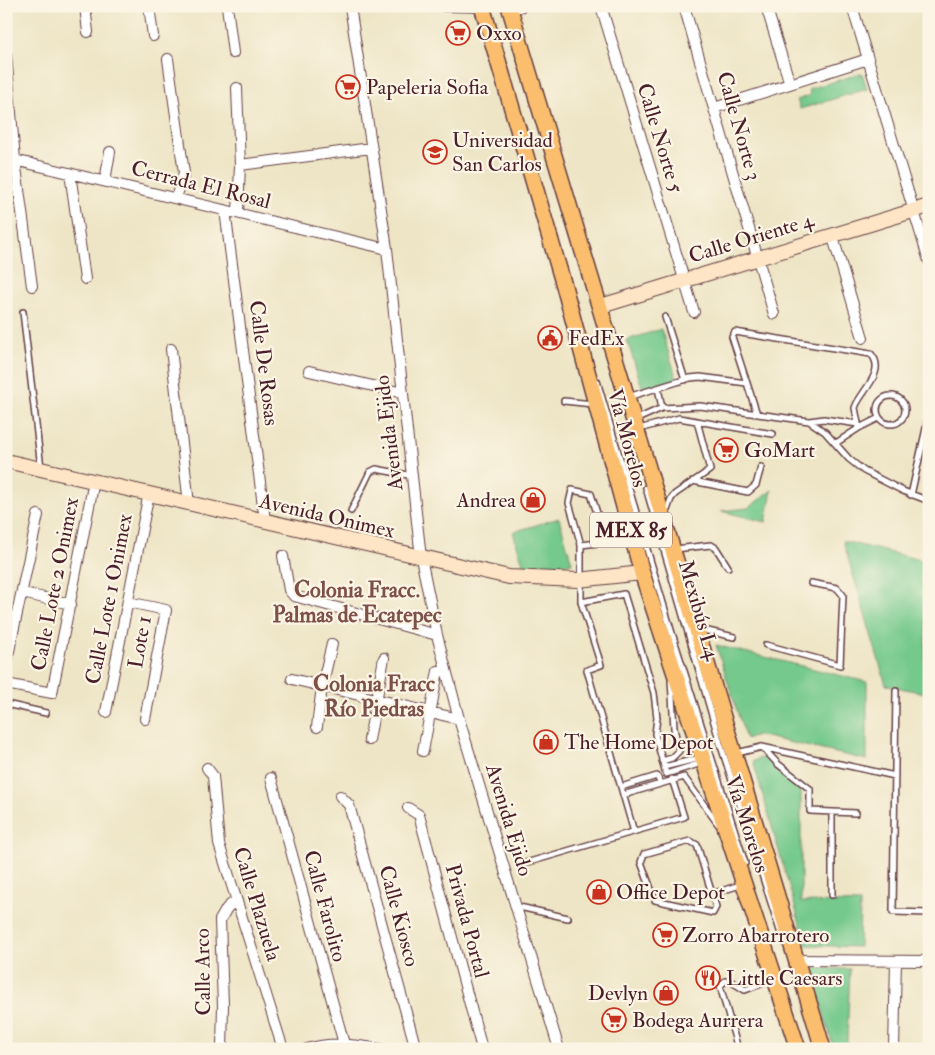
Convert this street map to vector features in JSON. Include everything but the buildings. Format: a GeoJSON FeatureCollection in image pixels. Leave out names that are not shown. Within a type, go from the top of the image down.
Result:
{"type":"FeatureCollection","features":[{"type":"Feature","properties":{"kind":"main road","name":"Vía Morelos"},"geometry":{"type":"LineString","coordinates":[[484,7],[642,573],[670,658],[708,761],[731,843],[746,881],[798,1049]]}},
{"type":"Feature","properties":{"kind":"main road","name":"Vía Morelos"},"geometry":{"type":"LineString","coordinates":[[512,7],[696,628],[729,755],[823,1049]]}},
{"type":"Feature","properties":{"kind":"street"},"geometry":{"type":"LineString","coordinates":[[85,6],[88,32]]}},
{"type":"Feature","properties":{"kind":"street"},"geometry":{"type":"LineString","coordinates":[[149,6],[153,36]]}},
{"type":"Feature","properties":{"kind":"street"},"geometry":{"type":"LineString","coordinates":[[227,6],[233,53]]}},
{"type":"Feature","properties":{"kind":"street","name":"Avenida Ejido"},"geometry":{"type":"LineString","coordinates":[[350,6],[387,249],[421,558],[437,636],[459,719],[559,1049]]}},
{"type":"Feature","properties":{"kind":"street"},"geometry":{"type":"LineString","coordinates":[[443,6],[484,7]]}},
{"type":"Feature","properties":{"kind":"street","name":"Calle Norte 5"},"geometry":{"type":"LineString","coordinates":[[601,6],[694,312]]}},
{"type":"Feature","properties":{"kind":"street","name":"Calle Norte 3"},"geometry":{"type":"LineString","coordinates":[[684,6],[774,314]]}},
{"type":"Feature","properties":{"kind":"street"},"geometry":{"type":"LineString","coordinates":[[766,6],[790,84]]}},
{"type":"Feature","properties":{"kind":"street"},"geometry":{"type":"LineString","coordinates":[[852,6],[929,261]]}},
{"type":"Feature","properties":{"kind":"street"},"geometry":{"type":"LineString","coordinates":[[6,54],[11,159],[32,286]]}},
{"type":"Feature","properties":{"kind":"street"},"geometry":{"type":"LineString","coordinates":[[168,59],[184,173],[176,198]]}},
{"type":"Feature","properties":{"kind":"street"},"geometry":{"type":"LineString","coordinates":[[714,108],[868,59]]}},
{"type":"Feature","properties":{"kind":"street"},"geometry":{"type":"LineString","coordinates":[[237,88],[240,165],[238,213]]}},
{"type":"Feature","properties":{"kind":"street"},"geometry":{"type":"LineString","coordinates":[[240,165],[371,148]]}},
{"type":"Feature","properties":{"kind":"street"},"geometry":{"type":"LineString","coordinates":[[105,181],[110,152]]}},
{"type":"Feature","properties":{"kind":"street","name":"Cerrada El Rosal"},"geometry":{"type":"LineString","coordinates":[[11,159],[387,249]]}},
{"type":"Feature","properties":{"kind":"street"},"geometry":{"type":"LineString","coordinates":[[70,173],[86,279]]}},
{"type":"Feature","properties":{"kind":"street","name":"Calle Oriente 4"},"geometry":{"type":"LineString","coordinates":[[601,306],[832,234],[929,206]]}},
{"type":"Feature","properties":{"kind":"street","name":"Calle De Rosas"},"geometry":{"type":"LineString","coordinates":[[225,210],[265,522]]}},
{"type":"Feature","properties":{"kind":"street"},"geometry":{"type":"LineString","coordinates":[[832,234],[863,338]]}},
{"type":"Feature","properties":{"kind":"street"},"geometry":{"type":"LineString","coordinates":[[171,349],[189,504]]}},
{"type":"Feature","properties":{"kind":"street"},"geometry":{"type":"LineString","coordinates":[[309,370],[402,393]]}},
{"type":"Feature","properties":{"kind":"street","name":"Avenida Onimex"},"geometry":{"type":"LineString","coordinates":[[6,461],[509,577],[582,580],[642,573]]}},
{"type":"Feature","properties":{"kind":"street","name":"Calle Lote 2 Onimex"},"geometry":{"type":"LineString","coordinates":[[6,684],[52,693],[94,481]]}},
{"type":"Feature","properties":{"kind":"street","name":"Calle Lote 1 Onimex"},"geometry":{"type":"LineString","coordinates":[[106,712],[149,494]]}},
{"type":"Feature","properties":{"kind":"street"},"geometry":{"type":"LineString","coordinates":[[6,665],[38,515]]}},
{"type":"Feature","properties":{"kind":"street"},"geometry":{"type":"LineString","coordinates":[[283,556],[289,590],[294,596],[437,636]]}},
{"type":"Feature","properties":{"kind":"street"},"geometry":{"type":"LineString","coordinates":[[22,593],[71,604]]}},
{"type":"Feature","properties":{"kind":"street","name":"Lote 1"},"geometry":{"type":"LineString","coordinates":[[128,602],[166,610],[145,719]]}},
{"type":"Feature","properties":{"kind":"street"},"geometry":{"type":"LineString","coordinates":[[317,727],[322,686],[332,644]]}},
{"type":"Feature","properties":{"kind":"street"},"geometry":{"type":"LineString","coordinates":[[369,740],[384,658]]}},
{"type":"Feature","properties":{"kind":"street"},"geometry":{"type":"LineString","coordinates":[[423,751],[438,670]]}},
{"type":"Feature","properties":{"kind":"street"},"geometry":{"type":"LineString","coordinates":[[292,679],[459,719]]}},
{"type":"Feature","properties":{"kind":"street","name":"Calle Plazuela"},"geometry":{"type":"LineString","coordinates":[[207,768],[213,776],[219,844],[235,901],[283,1049]]}},
{"type":"Feature","properties":{"kind":"street","name":"Calle Farolito"},"geometry":{"type":"LineString","coordinates":[[270,778],[344,1044]]}},
{"type":"Feature","properties":{"kind":"street","name":"Calle Kiosco"},"geometry":{"type":"LineString","coordinates":[[340,796],[349,804],[416,1049]]}},
{"type":"Feature","properties":{"kind":"street","name":"Privada Portal"},"geometry":{"type":"LineString","coordinates":[[408,808],[420,816],[482,1049]]}},
{"type":"Feature","properties":{"kind":"street","name":"Calle Arco"},"geometry":{"type":"LineString","coordinates":[[222,1049],[223,1005],[220,920],[227,908],[235,901]]}},
{"type":"Feature","properties":{"kind":"street"},"geometry":{"type":"LineString","coordinates":[[796,960],[929,962]]}},
{"type":"Feature","properties":{"kind":"street"},"geometry":{"type":"LineString","coordinates":[[894,1049],[896,961]]}},
{"type":"Feature","properties":{"kind":"street"},"geometry":{"type":"LineString","coordinates":[[307,1049],[324,1044],[344,1044],[380,1049]]}},
{"type":"Feature","properties":{"kind":"lane"},"geometry":{"type":"LineString","coordinates":[[484,7],[594,369]]}},
{"type":"Feature","properties":{"kind":"lane"},"geometry":{"type":"LineString","coordinates":[[512,7],[637,455]]}},
{"type":"Feature","properties":{"kind":"lane"},"geometry":{"type":"LineString","coordinates":[[23,312],[41,469]]}},
{"type":"Feature","properties":{"kind":"lane"},"geometry":{"type":"LineString","coordinates":[[665,317],[685,380]]}},
{"type":"Feature","properties":{"kind":"lane"},"geometry":{"type":"LineString","coordinates":[[757,414],[732,337],[735,332],[871,354],[875,360],[873,381],[856,404],[858,426]]}},
{"type":"Feature","properties":{"kind":"lane"},"geometry":{"type":"LineString","coordinates":[[628,398],[700,377],[747,383]]}},
{"type":"Feature","properties":{"kind":"lane","name":"Mexibús L4"},"geometry":{"type":"LineString","coordinates":[[597,378],[708,761],[746,868]]}},
{"type":"Feature","properties":{"kind":"lane"},"geometry":{"type":"LineString","coordinates":[[658,388],[662,408]]}},
{"type":"Feature","properties":{"kind":"lane"},"geometry":{"type":"LineString","coordinates":[[885,397],[895,397],[904,406],[902,418],[896,424],[886,424],[879,418],[878,404],[885,397]]}},
{"type":"Feature","properties":{"kind":"lane"},"geometry":{"type":"LineString","coordinates":[[564,400],[596,404]]}},
{"type":"Feature","properties":{"kind":"lane"},"geometry":{"type":"LineString","coordinates":[[635,425],[662,408],[700,406],[809,422],[824,419],[858,426]]}},
{"type":"Feature","properties":{"kind":"lane"},"geometry":{"type":"LineString","coordinates":[[911,495],[929,415]]}},
{"type":"Feature","properties":{"kind":"lane"},"geometry":{"type":"LineString","coordinates":[[635,425],[679,418],[773,434]]}},
{"type":"Feature","properties":{"kind":"lane"},"geometry":{"type":"LineString","coordinates":[[836,444],[858,426],[879,418]]}},
{"type":"Feature","properties":{"kind":"lane"},"geometry":{"type":"LineString","coordinates":[[664,521],[671,499],[710,470],[697,421]]}},
{"type":"Feature","properties":{"kind":"lane"},"geometry":{"type":"LineString","coordinates":[[809,422],[825,432],[864,471],[911,495],[929,501]]}},
{"type":"Feature","properties":{"kind":"lane"},"geometry":{"type":"LineString","coordinates":[[693,481],[748,492],[756,485],[760,467]]}},
{"type":"Feature","properties":{"kind":"lane"},"geometry":{"type":"LineString","coordinates":[[351,511],[370,472],[376,469],[413,476]]}},
{"type":"Feature","properties":{"kind":"lane","name":"Mexibús L4"},"geometry":{"type":"LineString","coordinates":[[645,483],[818,1049]]}},
{"type":"Feature","properties":{"kind":"lane"},"geometry":{"type":"LineString","coordinates":[[606,542],[591,494],[572,490],[568,503],[581,545],[581,602],[601,666],[587,670],[634,832]]}},
{"type":"Feature","properties":{"kind":"lane"},"geometry":{"type":"LineString","coordinates":[[581,545],[632,536]]}},
{"type":"Feature","properties":{"kind":"lane"},"geometry":{"type":"LineString","coordinates":[[672,550],[711,545],[716,548],[728,567]]}},
{"type":"Feature","properties":{"kind":"lane"},"geometry":{"type":"LineString","coordinates":[[766,645],[840,665],[843,595],[837,588],[811,583]]}},
{"type":"Feature","properties":{"kind":"lane"},"geometry":{"type":"LineString","coordinates":[[581,602],[624,594],[654,693],[657,718],[655,734],[666,774],[762,747],[895,776]]}},
{"type":"Feature","properties":{"kind":"lane"},"geometry":{"type":"LineString","coordinates":[[696,628],[734,637]]}},
{"type":"Feature","properties":{"kind":"lane"},"geometry":{"type":"LineString","coordinates":[[662,761],[672,758],[679,751],[674,728],[670,658]]}},
{"type":"Feature","properties":{"kind":"lane"},"geometry":{"type":"LineString","coordinates":[[896,691],[893,912],[929,913]]}},
{"type":"Feature","properties":{"kind":"lane"},"geometry":{"type":"LineString","coordinates":[[6,704],[46,713]]}},
{"type":"Feature","properties":{"kind":"lane"},"geometry":{"type":"LineString","coordinates":[[762,747],[778,764],[810,789],[810,811],[856,813]]}},
{"type":"Feature","properties":{"kind":"lane"},"geometry":{"type":"LineString","coordinates":[[621,787],[657,776],[660,783]]}},
{"type":"Feature","properties":{"kind":"lane"},"geometry":{"type":"LineString","coordinates":[[623,794],[680,777],[687,779],[731,843]]}},
{"type":"Feature","properties":{"kind":"lane"},"geometry":{"type":"LineString","coordinates":[[526,863],[684,817],[672,779]]}},
{"type":"Feature","properties":{"kind":"lane"},"geometry":{"type":"LineString","coordinates":[[832,812],[832,894]]}},
{"type":"Feature","properties":{"kind":"lane"},"geometry":{"type":"LineString","coordinates":[[690,841],[694,842],[712,894],[716,907],[713,914],[655,900],[641,862],[642,856],[690,841]]}},
{"type":"Feature","properties":{"kind":"lane"},"geometry":{"type":"LineString","coordinates":[[712,894],[746,881],[802,1049]]}},
{"type":"Feature","properties":{"kind":"lane"},"geometry":{"type":"LineString","coordinates":[[515,906],[568,918]]}},
{"type":"Feature","properties":{"kind":"lane"},"geometry":{"type":"LineString","coordinates":[[738,1049],[720,986],[725,981],[732,982],[745,990],[775,978]]}},
{"type":"Feature","properties":{"kind":"green space"},"geometry":{"type":"Polygon","coordinates":[[[862,73],[867,89],[800,109],[797,100],[810,95],[809,89],[862,73]]]}},
{"type":"Feature","properties":{"kind":"green space"},"geometry":{"type":"Polygon","coordinates":[[[661,329],[677,379],[643,390],[627,340],[661,329]]]}},
{"type":"Feature","properties":{"kind":"green space"},"geometry":{"type":"Polygon","coordinates":[[[772,490],[766,522],[721,511],[748,508],[772,490]]]}},
{"type":"Feature","properties":{"kind":"green space"},"geometry":{"type":"Polygon","coordinates":[[[559,518],[572,563],[525,570],[513,532],[559,518]]]}},
{"type":"Feature","properties":{"kind":"green space"},"geometry":{"type":"Polygon","coordinates":[[[843,541],[929,562],[929,617],[926,617],[924,693],[886,685],[843,541]]]}},
{"type":"Feature","properties":{"kind":"green space"},"geometry":{"type":"Polygon","coordinates":[[[716,645],[867,682],[867,760],[757,735],[746,739],[716,645]]]}},
{"type":"Feature","properties":{"kind":"green space"},"geometry":{"type":"Polygon","coordinates":[[[764,757],[801,789],[801,902],[860,903],[859,947],[806,945],[753,761],[764,757]]]}},
{"type":"Feature","properties":{"kind":"green space"},"geometry":{"type":"Polygon","coordinates":[[[810,968],[850,969],[847,1041],[850,1049],[834,1049],[810,968]]]}},
{"type":"Feature","properties":{"kind":"place","name":"Oxxo"},"geometry":{"type":"Point","coordinates":[458,33]}},
{"type":"Feature","properties":{"kind":"place","name":"Papeleria Sofia"},"geometry":{"type":"Point","coordinates":[348,87]}},
{"type":"Feature","properties":{"kind":"place","name":"Universidad San Carlos"},"geometry":{"type":"Point","coordinates":[435,152]}},
{"type":"Feature","properties":{"kind":"place","name":"FedEx"},"geometry":{"type":"Point","coordinates":[550,338]}},
{"type":"Feature","properties":{"kind":"place","name":"GoMart"},"geometry":{"type":"Point","coordinates":[726,450]}},
{"type":"Feature","properties":{"kind":"place","name":"Andrea"},"geometry":{"type":"Point","coordinates":[533,500]}},
{"type":"Feature","properties":{"kind":"place","name":"The Home Depot"},"geometry":{"type":"Point","coordinates":[546,742]}},
{"type":"Feature","properties":{"kind":"place","name":"Office Depot"},"geometry":{"type":"Point","coordinates":[599,892]}},
{"type":"Feature","properties":{"kind":"place","name":"Zorro Abarrotero"},"geometry":{"type":"Point","coordinates":[665,935]}},
{"type":"Feature","properties":{"kind":"place","name":"Little Caesars"},"geometry":{"type":"Point","coordinates":[708,978]}},
{"type":"Feature","properties":{"kind":"place","name":"Devlyn"},"geometry":{"type":"Point","coordinates":[666,993]}},
{"type":"Feature","properties":{"kind":"place","name":"Bodega Aurrera"},"geometry":{"type":"Point","coordinates":[614,1020]}},
{"type":"Feature","properties":{"kind":"district","name":"Colonia Fracc. Palmas de Ecatepec"},"geometry":{"type":"Point","coordinates":[357,602]}},
{"type":"Feature","properties":{"kind":"district","name":"Colonia Fracc Río Piedras"},"geometry":{"type":"Point","coordinates":[374,696]}}]}
